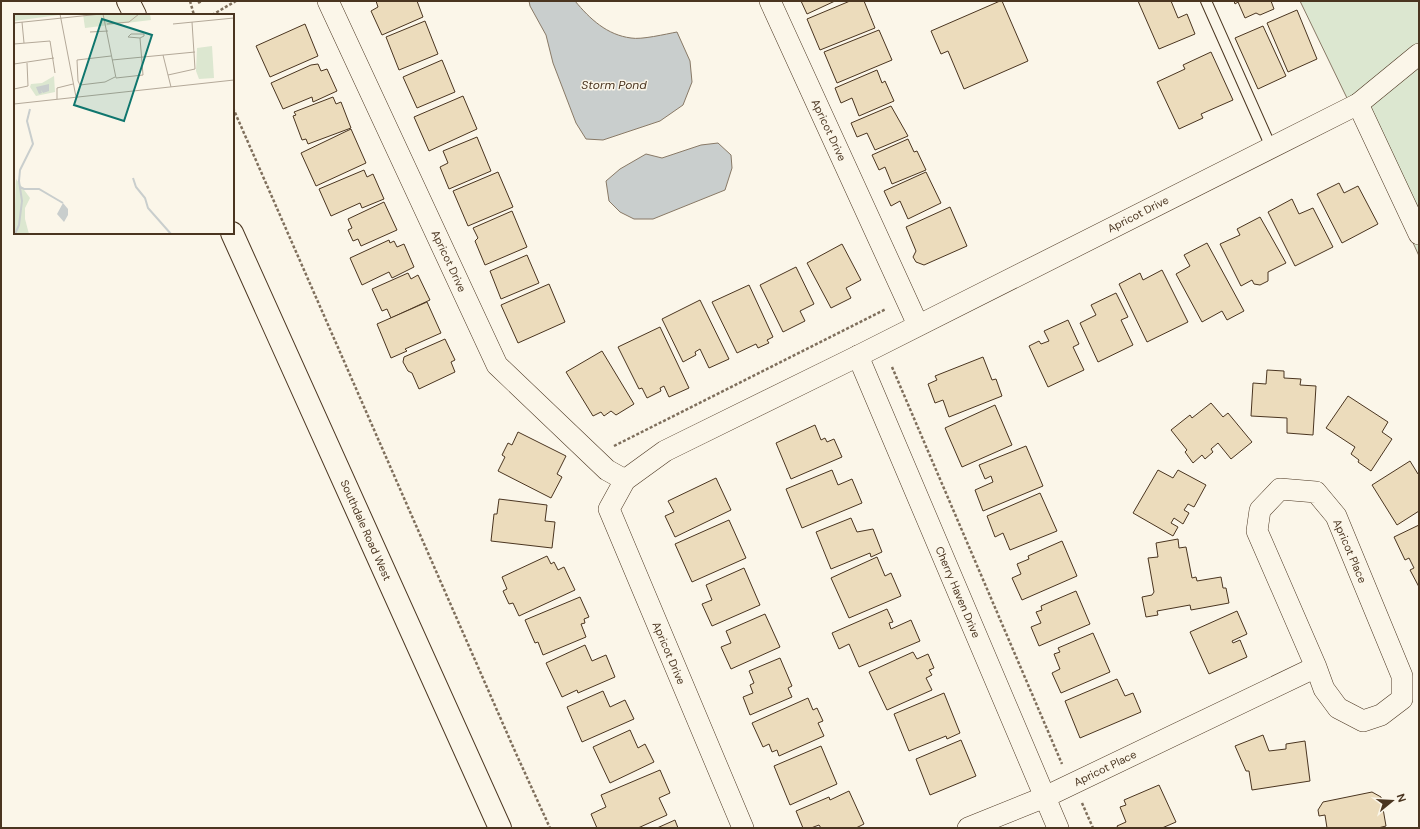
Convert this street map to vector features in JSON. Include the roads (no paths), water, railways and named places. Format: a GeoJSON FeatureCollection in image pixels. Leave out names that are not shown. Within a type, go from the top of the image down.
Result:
{"type":"FeatureCollection","features":[{"type":"Feature","properties":{"kind":"main road"},"geometry":{"type":"LineString","coordinates":[[128,1],[134,14]]}},
{"type":"Feature","properties":{"kind":"main road","name":"Southdale Road West"},"geometry":{"type":"LineString","coordinates":[[232,234],[500,828]]}},
{"type":"Feature","properties":{"kind":"street","name":"Apricot Drive"},"geometry":{"type":"LineString","coordinates":[[328,1],[497,365],[607,470],[625,480]]}},
{"type":"Feature","properties":{"kind":"street","name":"Apricot Drive"},"geometry":{"type":"LineString","coordinates":[[770,1],[918,325]]}},
{"type":"Feature","properties":{"kind":"street","name":"Apricot Drive"},"geometry":{"type":"LineString","coordinates":[[743,828],[609,509],[625,480],[665,451],[858,356],[1358,104],[1419,54]]}},
{"type":"Feature","properties":{"kind":"street"},"geometry":{"type":"LineString","coordinates":[[1358,104],[1419,234]]}},
{"type":"Feature","properties":{"kind":"street","name":"Cherry Haven Drive"},"geometry":{"type":"LineString","coordinates":[[858,356],[1058,828]]}},
{"type":"Feature","properties":{"kind":"street","name":"Apricot Place"},"geometry":{"type":"LineString","coordinates":[[1280,489],[1316,492],[1336,516],[1402,676],[1402,699],[1381,715],[1363,721],[1338,708],[1324,689],[1316,667],[1257,531],[1260,510],[1280,489]]}},
{"type":"Feature","properties":{"kind":"street","name":"Apricot Place"},"geometry":{"type":"LineString","coordinates":[[1045,797],[1316,667]]}},
{"type":"Feature","properties":{"kind":"street"},"geometry":{"type":"LineString","coordinates":[[968,828],[1045,797]]}},
{"type":"Feature","properties":{"kind":"lane"},"geometry":{"type":"LineString","coordinates":[[1206,1],[1271,147]]}},
{"type":"Feature","properties":{"kind":"water","name":"Storm Pond"},"geometry":{"type":"Polygon","coordinates":[[[529,1],[575,1],[593,20],[607,30],[631,38],[641,38],[677,32],[690,61],[692,82],[683,105],[660,121],[603,140],[586,139],[576,123],[553,63],[546,35],[530,6],[529,1]]]}},
{"type":"Feature","properties":{"kind":"water"},"geometry":{"type":"Polygon","coordinates":[[[718,143],[731,155],[732,168],[725,190],[653,219],[634,219],[620,212],[609,201],[606,181],[620,169],[646,154],[662,158],[701,145],[718,143]]]}}]}
